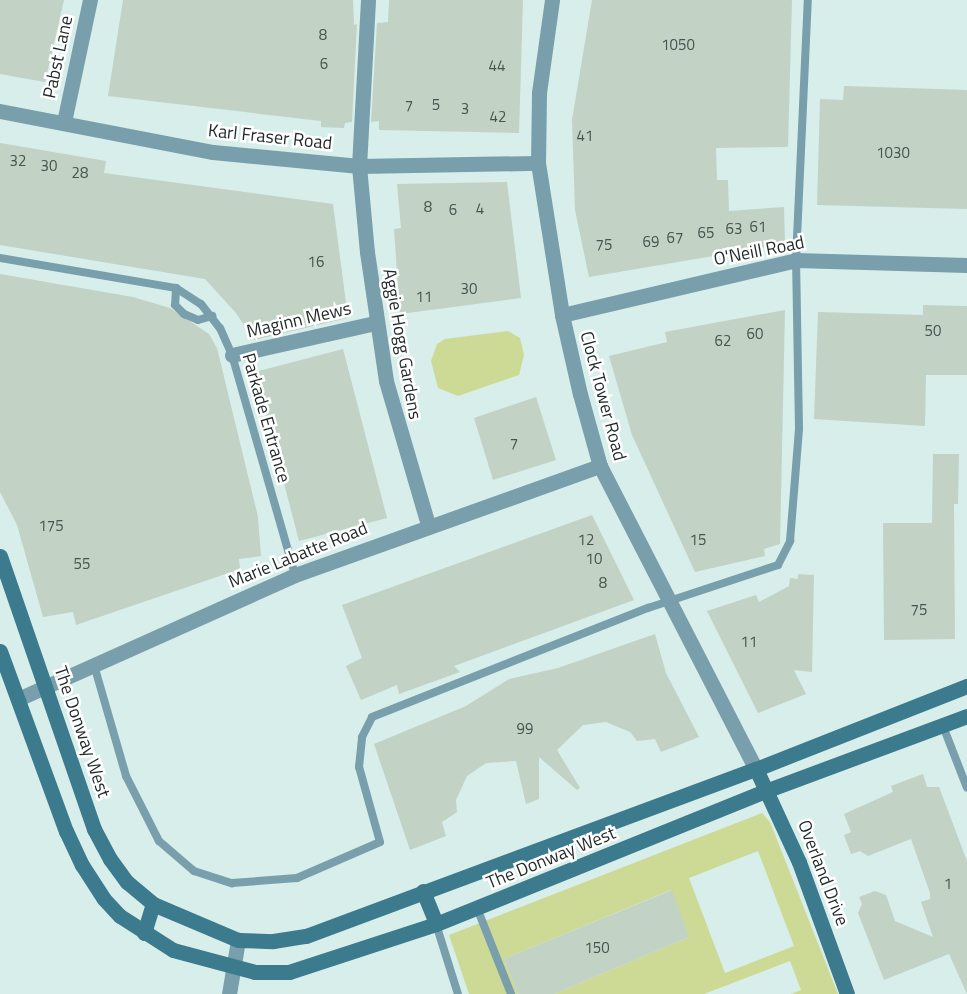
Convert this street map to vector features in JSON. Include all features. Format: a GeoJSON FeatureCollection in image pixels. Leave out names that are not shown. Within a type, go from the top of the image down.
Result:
{"type":"FeatureCollection","features":[{"type":"Feature","properties":{"kind":"street","name":"Pabst Lane"},"geometry":{"type":"LineString","coordinates":[[64,122],[90,0]]}},
{"type":"Feature","properties":{"kind":"street","name":"Aggie Hogg Gardens"},"geometry":{"type":"LineString","coordinates":[[368,0],[359,166],[375,323],[389,397],[428,525]]}},
{"type":"Feature","properties":{"kind":"street","name":"Clock Tower Road"},"geometry":{"type":"LineString","coordinates":[[552,0],[539,93],[538,163],[562,315],[600,466],[667,601],[756,769]]}},
{"type":"Feature","properties":{"kind":"street","name":"Karl Fraser Road"},"geometry":{"type":"LineString","coordinates":[[0,111],[213,152],[359,166],[538,163]]}},
{"type":"Feature","properties":{"kind":"street","name":"O'Neill Road"},"geometry":{"type":"LineString","coordinates":[[562,315],[796,260],[967,265]]}},
{"type":"Feature","properties":{"kind":"street","name":"Maginn Mews"},"geometry":{"type":"LineString","coordinates":[[232,355],[375,323]]}},
{"type":"Feature","properties":{"kind":"street","name":"Marie Labatte Road"},"geometry":{"type":"LineString","coordinates":[[18,699],[295,575],[428,525],[600,466]]}},
{"type":"Feature","properties":{"kind":"street","name":"The Donway West"},"geometry":{"type":"LineString","coordinates":[[0,556],[3,572],[101,844],[127,882],[153,904],[204,929],[237,940],[273,941],[306,936],[756,769],[967,686]]}},
{"type":"Feature","properties":{"kind":"street","name":"The Donway West"},"geometry":{"type":"LineString","coordinates":[[0,651],[50,790],[82,866],[104,899],[144,933],[186,956],[233,969],[289,972],[436,924],[768,790],[967,716]]}},
{"type":"Feature","properties":{"kind":"street"},"geometry":{"type":"LineString","coordinates":[[932,699],[943,726]]}},
{"type":"Feature","properties":{"kind":"street","name":"Overland Drive"},"geometry":{"type":"LineString","coordinates":[[756,769],[768,790],[802,870],[847,994]]}},
{"type":"Feature","properties":{"kind":"street"},"geometry":{"type":"LineString","coordinates":[[423,891],[436,924]]}},
{"type":"Feature","properties":{"kind":"street"},"geometry":{"type":"LineString","coordinates":[[144,933],[153,904]]}},
{"type":"Feature","properties":{"kind":"street"},"geometry":{"type":"LineString","coordinates":[[229,994],[237,940]]}},
{"type":"Feature","properties":{"kind":"lane"},"geometry":{"type":"LineString","coordinates":[[94,665],[126,776],[159,841],[194,871],[232,883],[297,878],[380,842],[359,767],[362,737],[372,717],[667,601],[769,570],[788,550],[799,429],[796,260],[808,0]]}},
{"type":"Feature","properties":{"kind":"lane","name":"Parkade Entrance"},"geometry":{"type":"LineString","coordinates":[[0,258],[176,288],[212,316],[232,355],[295,575]]}},
{"type":"Feature","properties":{"kind":"lane"},"geometry":{"type":"LineString","coordinates":[[176,288],[175,305],[184,314],[198,320],[212,316]]}},
{"type":"Feature","properties":{"kind":"lane"},"geometry":{"type":"LineString","coordinates":[[943,726],[967,788]]}},
{"type":"Feature","properties":{"kind":"lane"},"geometry":{"type":"LineString","coordinates":[[477,908],[511,994]]}},
{"type":"Feature","properties":{"kind":"lane"},"geometry":{"type":"LineString","coordinates":[[436,924],[458,994]]}},
{"type":"Feature","properties":{"kind":"green space"},"geometry":{"type":"Polygon","coordinates":[[[508,331],[520,338],[524,355],[519,375],[458,396],[438,388],[431,361],[437,344],[445,339],[508,331]]]}},
{"type":"Feature","properties":{"kind":"green space"},"geometry":{"type":"Polygon","coordinates":[[[762,813],[770,822],[838,994],[791,994],[801,990],[790,961],[704,994],[554,994],[689,937],[671,890],[504,959],[518,994],[469,994],[449,935],[762,813]],[[758,851],[689,878],[725,973],[794,946],[758,851]]]}},
{"type":"Feature","properties":{"kind":"building"},"geometry":{"type":"Polygon","coordinates":[[[0,0],[64,0],[45,82],[0,74],[0,0]]]}},
{"type":"Feature","properties":{"kind":"building"},"geometry":{"type":"Polygon","coordinates":[[[123,0],[353,0],[354,25],[357,24],[352,122],[345,123],[344,128],[321,127],[321,121],[108,96],[123,0]]]}},
{"type":"Feature","properties":{"kind":"building"},"geometry":{"type":"Polygon","coordinates":[[[389,0],[523,0],[519,133],[379,130],[379,121],[371,122],[377,23],[388,22],[389,0]]]}},
{"type":"Feature","properties":{"kind":"building"},"geometry":{"type":"Polygon","coordinates":[[[592,0],[792,0],[788,147],[716,148],[717,180],[728,180],[729,211],[784,207],[785,244],[589,277],[575,210],[572,120],[592,0]]]}},
{"type":"Feature","properties":{"kind":"building"},"geometry":{"type":"Polygon","coordinates":[[[844,86],[967,90],[967,209],[817,205],[820,99],[843,100],[844,86]]]}},
{"type":"Feature","properties":{"kind":"building"},"geometry":{"type":"Polygon","coordinates":[[[0,143],[106,161],[104,173],[333,204],[348,318],[254,340],[236,313],[205,279],[0,245],[0,143]]]}},
{"type":"Feature","properties":{"kind":"building"},"geometry":{"type":"Polygon","coordinates":[[[507,182],[521,298],[400,314],[394,229],[401,228],[397,184],[507,182]]]}},
{"type":"Feature","properties":{"kind":"building"},"geometry":{"type":"Polygon","coordinates":[[[0,274],[133,297],[170,308],[209,334],[217,348],[258,517],[261,556],[239,559],[240,569],[76,625],[73,612],[43,617],[17,525],[0,492],[0,274]]]}},
{"type":"Feature","properties":{"kind":"building"},"geometry":{"type":"Polygon","coordinates":[[[923,305],[967,306],[967,375],[926,375],[925,426],[814,419],[818,312],[923,315],[923,305]]]}},
{"type":"Feature","properties":{"kind":"building"},"geometry":{"type":"Polygon","coordinates":[[[785,310],[780,544],[764,549],[765,556],[695,572],[632,435],[609,356],[667,342],[665,332],[785,310]]]}},
{"type":"Feature","properties":{"kind":"building"},"geometry":{"type":"Polygon","coordinates":[[[343,349],[387,518],[299,541],[255,372],[343,349]]]}},
{"type":"Feature","properties":{"kind":"building"},"geometry":{"type":"Polygon","coordinates":[[[536,397],[556,460],[493,480],[474,418],[536,397]]]}},
{"type":"Feature","properties":{"kind":"building"},"geometry":{"type":"Polygon","coordinates":[[[933,454],[959,454],[958,504],[954,504],[955,639],[884,640],[883,523],[932,523],[933,454]]]}},
{"type":"Feature","properties":{"kind":"building"},"geometry":{"type":"Polygon","coordinates":[[[592,515],[634,600],[454,666],[460,672],[399,694],[397,685],[361,700],[346,666],[362,658],[342,605],[592,515]]]}},
{"type":"Feature","properties":{"kind":"building"},"geometry":{"type":"Polygon","coordinates":[[[798,574],[814,575],[812,672],[794,670],[806,694],[758,713],[707,611],[756,595],[759,602],[789,586],[790,578],[798,579],[798,574]]]}},
{"type":"Feature","properties":{"kind":"building"},"geometry":{"type":"Polygon","coordinates":[[[655,634],[666,673],[699,737],[661,752],[655,739],[637,741],[630,732],[606,722],[583,725],[557,750],[580,788],[577,790],[539,757],[539,799],[526,804],[516,761],[486,763],[467,776],[456,800],[457,812],[442,822],[446,836],[410,850],[374,744],[466,706],[509,679],[558,668],[655,634]]]}},
{"type":"Feature","properties":{"kind":"building"},"geometry":{"type":"Polygon","coordinates":[[[923,774],[927,787],[939,787],[967,861],[967,994],[949,954],[884,980],[858,913],[862,904],[859,897],[875,891],[886,895],[895,921],[933,937],[921,902],[930,899],[930,893],[911,839],[868,856],[860,851],[851,854],[844,835],[851,832],[844,814],[893,792],[891,786],[923,774]]]}},
{"type":"Feature","properties":{"kind":"building"},"geometry":{"type":"Polygon","coordinates":[[[672,890],[689,937],[554,994],[518,994],[504,959],[672,890]]]}}]}
